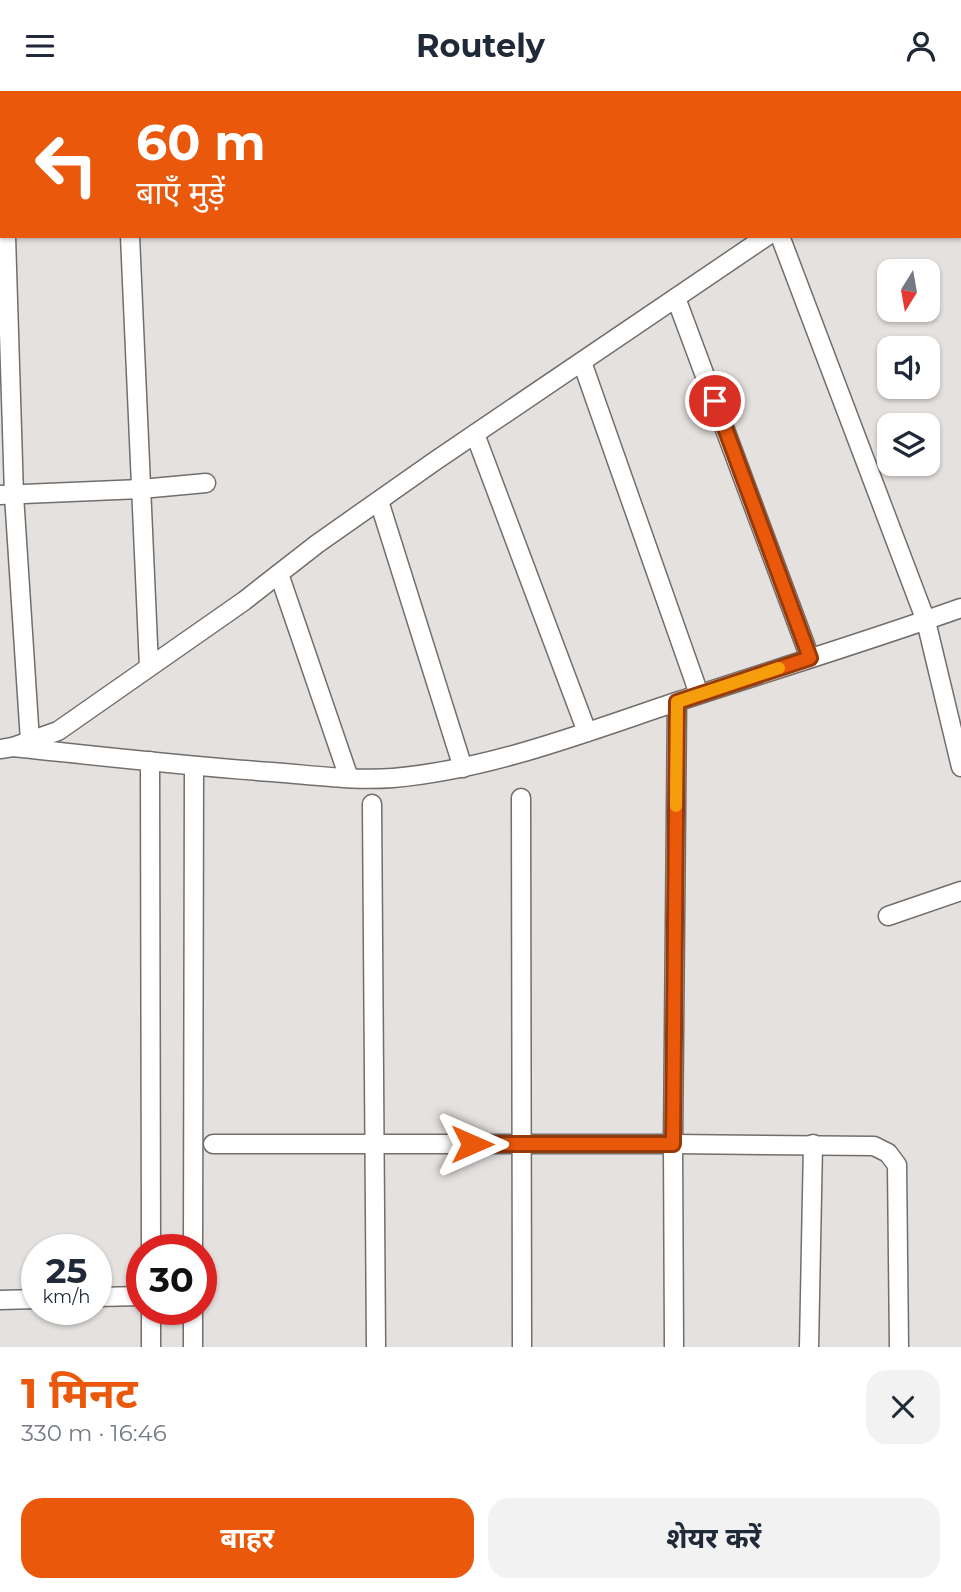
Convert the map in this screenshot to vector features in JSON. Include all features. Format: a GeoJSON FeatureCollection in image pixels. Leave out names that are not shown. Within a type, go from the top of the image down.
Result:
{"type":"FeatureCollection","features":[{"type":"Feature","properties":{"kind":"street"},"geometry":{"type":"LineString","coordinates":[[6,238],[7,495],[14,746]]}},
{"type":"Feature","properties":{"kind":"street"},"geometry":{"type":"LineString","coordinates":[[130,238],[149,667]]}},
{"type":"Feature","properties":{"kind":"street"},"geometry":{"type":"LineString","coordinates":[[14,746],[58,731],[244,601],[317,544],[764,238]]}},
{"type":"Feature","properties":{"kind":"street"},"geometry":{"type":"LineString","coordinates":[[781,238],[926,621],[961,767]]}},
{"type":"Feature","properties":{"kind":"street"},"geometry":{"type":"LineString","coordinates":[[676,298],[810,658]]}},
{"type":"Feature","properties":{"kind":"street"},"geometry":{"type":"LineString","coordinates":[[582,362],[699,694]]}},
{"type":"Feature","properties":{"kind":"street"},"geometry":{"type":"LineString","coordinates":[[475,434],[587,732]]}},
{"type":"Feature","properties":{"kind":"street"},"geometry":{"type":"LineString","coordinates":[[7,495],[206,483]]}},
{"type":"Feature","properties":{"kind":"street"},"geometry":{"type":"LineString","coordinates":[[379,501],[463,768]]}},
{"type":"Feature","properties":{"kind":"street"},"geometry":{"type":"LineString","coordinates":[[279,574],[349,778]]}},
{"type":"Feature","properties":{"kind":"street"},"geometry":{"type":"LineString","coordinates":[[14,746],[194,766],[349,778],[393,778],[463,768],[587,732],[961,608]]}},
{"type":"Feature","properties":{"kind":"street"},"geometry":{"type":"LineString","coordinates":[[674,1347],[677,702]]}},
{"type":"Feature","properties":{"kind":"street"},"geometry":{"type":"LineString","coordinates":[[150,761],[151,1234]]}},
{"type":"Feature","properties":{"kind":"street"},"geometry":{"type":"LineString","coordinates":[[193,1234],[194,766]]}},
{"type":"Feature","properties":{"kind":"street"},"geometry":{"type":"LineString","coordinates":[[522,798],[522,1347]]}},
{"type":"Feature","properties":{"kind":"street"},"geometry":{"type":"LineString","coordinates":[[372,804],[376,1347]]}},
{"type":"Feature","properties":{"kind":"street"},"geometry":{"type":"LineString","coordinates":[[888,916],[961,891]]}},
{"type":"Feature","properties":{"kind":"street"},"geometry":{"type":"LineString","coordinates":[[213,1144],[874,1146],[888,1153],[897,1165],[899,1347]]}},
{"type":"Feature","properties":{"kind":"street"},"geometry":{"type":"LineString","coordinates":[[809,1347],[813,1144]]}},
{"type":"Feature","properties":{"kind":"street"},"geometry":{"type":"LineString","coordinates":[[0,1300],[21,1299]]}},
{"type":"Feature","properties":{"kind":"street"},"geometry":{"type":"LineString","coordinates":[[151,1325],[151,1347]]}},
{"type":"Feature","properties":{"kind":"street"},"geometry":{"type":"LineString","coordinates":[[193,1325],[193,1347]]}},
{"type":"Feature","properties":{"kind":"slow traffic"},"geometry":{"type":"LineString","coordinates":[[676,806],[677,702],[779,668]]}},
{"type":"Feature","properties":{"kind":"route"},"geometry":{"type":"LineString","coordinates":[[472,1144],[673,1144],[677,702],[810,658],[715,401]]}}]}
